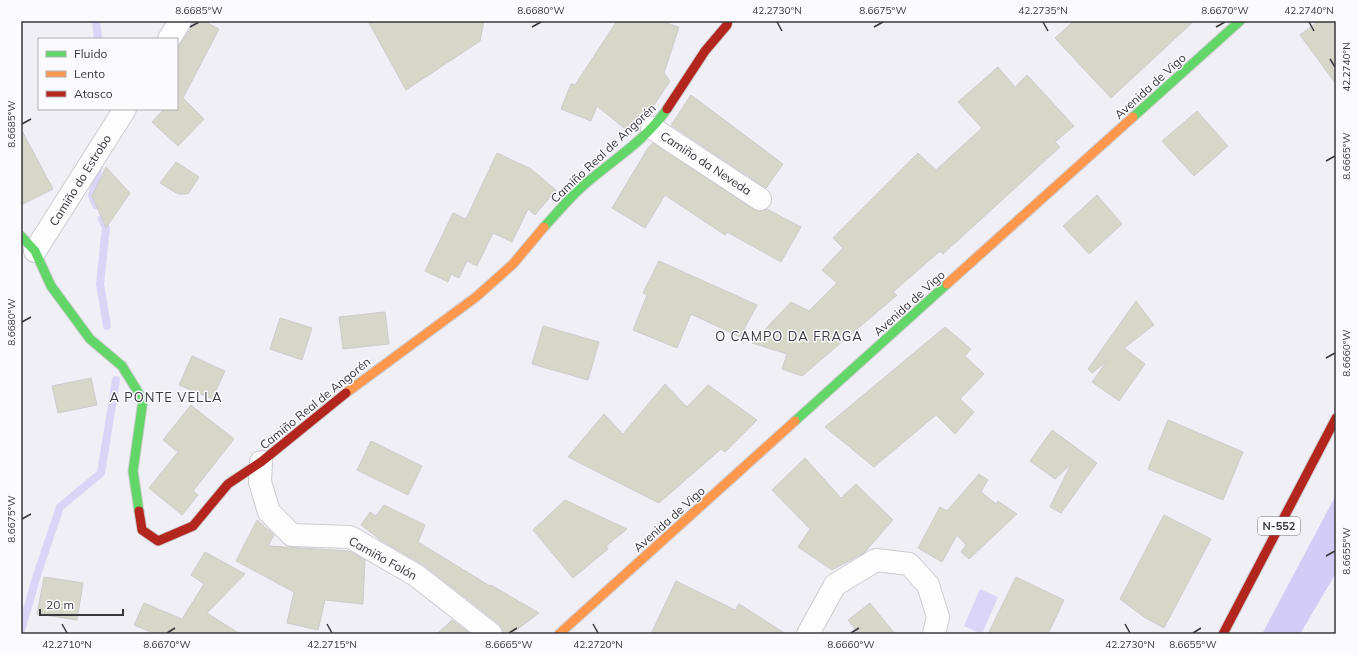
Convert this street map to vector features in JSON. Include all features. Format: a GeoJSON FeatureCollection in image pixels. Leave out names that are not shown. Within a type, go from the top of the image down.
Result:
{"type":"FeatureCollection","features":[{"type":"Feature","properties":{"kind":"main road","name":"Camiño Real de Angorén"},"geometry":{"type":"LineString","coordinates":[[28,244],[51,286],[90,339],[122,366],[143,400],[133,471],[142,530],[158,541],[193,526],[228,484],[261,462],[359,382],[476,297],[513,264],[546,224],[584,185],[626,152],[660,119],[705,51],[726,26],[728,21]]}},
{"type":"Feature","properties":{"kind":"main road","name":"Avenida de Vigo"},"geometry":{"type":"LineString","coordinates":[[559,634],[1240,21]]}},
{"type":"Feature","properties":{"kind":"main road","name":"N-552"},"geometry":{"type":"LineString","coordinates":[[1223,634],[1336,418]]}},
{"type":"Feature","properties":{"kind":"street"},"geometry":{"type":"LineString","coordinates":[[170,38],[180,21]]}},
{"type":"Feature","properties":{"kind":"street","name":"Camiño do Estrobo"},"geometry":{"type":"LineString","coordinates":[[28,244],[124,110]]}},
{"type":"Feature","properties":{"kind":"street","name":"Camiño da Neveda"},"geometry":{"type":"LineString","coordinates":[[652,128],[760,199]]}},
{"type":"Feature","properties":{"kind":"street","name":"Camiño Folón"},"geometry":{"type":"LineString","coordinates":[[261,462],[260,482],[269,512],[292,535],[350,537],[417,576],[491,634]]}},
{"type":"Feature","properties":{"kind":"street"},"geometry":{"type":"LineString","coordinates":[[808,634],[835,585],[876,560],[909,564],[928,585],[938,617],[934,634]]}},
{"type":"Feature","properties":{"kind":"shaded area"},"geometry":{"type":"Polygon","coordinates":[[[1336,495],[1336,573],[1300,634],[1262,634],[1336,495]]]}},
{"type":"Feature","properties":{"kind":"shaded area"},"geometry":{"type":"Polygon","coordinates":[[[980,589],[998,597],[982,634],[964,626],[980,589]]]}},
{"type":"Feature","properties":{"kind":"building"},"geometry":{"type":"Polygon","coordinates":[[[192,21],[204,21],[219,29],[183,98],[204,119],[178,146],[152,122],[163,110],[178,110],[178,47],[191,28],[192,21]]]}},
{"type":"Feature","properties":{"kind":"building"},"geometry":{"type":"Polygon","coordinates":[[[368,21],[484,21],[480,41],[406,90],[368,21]]]}},
{"type":"Feature","properties":{"kind":"building"},"geometry":{"type":"Polygon","coordinates":[[[617,21],[660,21],[679,27],[664,73],[670,81],[650,111],[629,132],[597,106],[591,121],[561,109],[571,84],[575,85],[617,21]]]}},
{"type":"Feature","properties":{"kind":"building"},"geometry":{"type":"Polygon","coordinates":[[[1074,21],[1194,21],[1111,98],[1055,38],[1074,21]]]}},
{"type":"Feature","properties":{"kind":"building"},"geometry":{"type":"Polygon","coordinates":[[[1319,21],[1336,21],[1336,84],[1300,35],[1319,21]]]}},
{"type":"Feature","properties":{"kind":"building"},"geometry":{"type":"Polygon","coordinates":[[[998,67],[1015,87],[1027,75],[1074,126],[1055,142],[1060,147],[943,254],[940,251],[893,292],[897,295],[802,376],[782,369],[787,354],[752,343],[791,302],[809,311],[837,283],[822,270],[843,248],[833,238],[918,153],[936,170],[982,128],[958,102],[998,67]]]}},
{"type":"Feature","properties":{"kind":"building"},"geometry":{"type":"Polygon","coordinates":[[[691,95],[783,164],[766,188],[671,125],[691,95]]]}},
{"type":"Feature","properties":{"kind":"building"},"geometry":{"type":"Polygon","coordinates":[[[1197,111],[1228,146],[1194,176],[1162,141],[1197,111]]]}},
{"type":"Feature","properties":{"kind":"building"},"geometry":{"type":"Polygon","coordinates":[[[21,129],[53,189],[21,205],[21,129]]]}},
{"type":"Feature","properties":{"kind":"building"},"geometry":{"type":"Polygon","coordinates":[[[653,143],[753,209],[760,211],[767,209],[801,227],[781,262],[727,232],[725,235],[665,195],[645,228],[612,208],[648,148],[653,143]]]}},
{"type":"Feature","properties":{"kind":"building"},"geometry":{"type":"Polygon","coordinates":[[[497,153],[531,169],[556,190],[535,215],[528,209],[512,242],[493,233],[477,266],[467,261],[459,278],[451,274],[448,282],[425,271],[453,213],[466,219],[497,153]]]}},
{"type":"Feature","properties":{"kind":"building"},"geometry":{"type":"Polygon","coordinates":[[[176,162],[199,177],[188,194],[178,194],[160,183],[176,162]]]}},
{"type":"Feature","properties":{"kind":"building"},"geometry":{"type":"Polygon","coordinates":[[[106,167],[130,193],[106,228],[92,196],[106,167]]]}},
{"type":"Feature","properties":{"kind":"building"},"geometry":{"type":"Polygon","coordinates":[[[1097,195],[1122,224],[1089,254],[1063,226],[1097,195]]]}},
{"type":"Feature","properties":{"kind":"building"},"geometry":{"type":"Polygon","coordinates":[[[659,261],[757,305],[740,337],[691,314],[677,348],[633,330],[647,295],[643,293],[659,261]]]}},
{"type":"Feature","properties":{"kind":"building"},"geometry":{"type":"Polygon","coordinates":[[[1136,301],[1154,325],[1124,348],[1145,364],[1119,401],[1092,382],[1107,361],[1092,373],[1088,369],[1136,301]]]}},
{"type":"Feature","properties":{"kind":"building"},"geometry":{"type":"Polygon","coordinates":[[[385,312],[389,344],[343,349],[339,317],[385,312]]]}},
{"type":"Feature","properties":{"kind":"building"},"geometry":{"type":"Polygon","coordinates":[[[280,318],[312,328],[302,360],[270,349],[280,318]]]}},
{"type":"Feature","properties":{"kind":"building"},"geometry":{"type":"Polygon","coordinates":[[[543,326],[599,342],[588,380],[532,364],[543,326]]]}},
{"type":"Feature","properties":{"kind":"building"},"geometry":{"type":"Polygon","coordinates":[[[945,327],[971,349],[965,356],[984,374],[960,399],[974,412],[955,434],[936,415],[874,467],[825,427],[945,327]]]}},
{"type":"Feature","properties":{"kind":"building"},"geometry":{"type":"Polygon","coordinates":[[[192,356],[225,371],[212,399],[179,385],[192,356]]]}},
{"type":"Feature","properties":{"kind":"building"},"geometry":{"type":"Polygon","coordinates":[[[91,378],[97,405],[58,413],[52,386],[91,378]]]}},
{"type":"Feature","properties":{"kind":"building"},"geometry":{"type":"Polygon","coordinates":[[[665,384],[687,407],[708,385],[757,420],[725,452],[721,449],[659,503],[568,457],[604,414],[623,434],[665,384]]]}},
{"type":"Feature","properties":{"kind":"building"},"geometry":{"type":"Polygon","coordinates":[[[191,405],[234,439],[193,491],[198,495],[182,515],[149,488],[178,452],[163,440],[191,405]]]}},
{"type":"Feature","properties":{"kind":"building"},"geometry":{"type":"Polygon","coordinates":[[[1168,420],[1243,452],[1223,500],[1148,469],[1168,420]]]}},
{"type":"Feature","properties":{"kind":"building"},"geometry":{"type":"Polygon","coordinates":[[[1052,430],[1097,463],[1061,513],[1050,507],[1071,464],[1055,479],[1030,461],[1052,430]]]}},
{"type":"Feature","properties":{"kind":"building"},"geometry":{"type":"Polygon","coordinates":[[[371,441],[422,466],[408,495],[357,470],[371,441]]]}},
{"type":"Feature","properties":{"kind":"building"},"geometry":{"type":"Polygon","coordinates":[[[805,458],[841,498],[856,484],[893,520],[864,553],[832,570],[798,547],[810,529],[772,490],[805,458]]]}},
{"type":"Feature","properties":{"kind":"building"},"geometry":{"type":"Polygon","coordinates":[[[979,474],[988,480],[981,492],[996,504],[998,501],[1017,514],[969,559],[961,552],[966,545],[957,535],[942,562],[918,548],[940,507],[947,511],[979,474]]]}},
{"type":"Feature","properties":{"kind":"building"},"geometry":{"type":"Polygon","coordinates":[[[565,500],[627,529],[606,546],[608,549],[573,578],[533,530],[565,500]]]}},
{"type":"Feature","properties":{"kind":"building"},"geometry":{"type":"Polygon","coordinates":[[[384,505],[425,525],[418,542],[490,586],[491,585],[539,613],[511,634],[503,634],[499,624],[425,566],[382,541],[361,525],[370,512],[376,516],[384,505]]]}},
{"type":"Feature","properties":{"kind":"building"},"geometry":{"type":"Polygon","coordinates":[[[1164,515],[1211,539],[1164,628],[1144,617],[1120,599],[1164,515]]]}},
{"type":"Feature","properties":{"kind":"building"},"geometry":{"type":"Polygon","coordinates":[[[257,520],[274,535],[268,546],[350,551],[365,560],[363,604],[325,600],[318,630],[287,623],[294,592],[236,561],[257,520]]]}},
{"type":"Feature","properties":{"kind":"building"},"geometry":{"type":"Polygon","coordinates":[[[205,552],[245,574],[207,613],[240,634],[156,634],[134,625],[144,603],[182,619],[204,584],[191,575],[205,552]]]}},
{"type":"Feature","properties":{"kind":"building"},"geometry":{"type":"Polygon","coordinates":[[[44,577],[83,583],[77,620],[37,614],[44,577]]]}},
{"type":"Feature","properties":{"kind":"building"},"geometry":{"type":"Polygon","coordinates":[[[1016,577],[1064,600],[1048,634],[988,634],[1016,577]]]}},
{"type":"Feature","properties":{"kind":"building"},"geometry":{"type":"Polygon","coordinates":[[[676,581],[735,610],[739,604],[786,634],[651,634],[676,581]]]}},
{"type":"Feature","properties":{"kind":"building"},"geometry":{"type":"Polygon","coordinates":[[[870,603],[895,634],[859,634],[848,620],[870,603]]]}},
{"type":"Feature","properties":{"kind":"building"},"geometry":{"type":"Polygon","coordinates":[[[452,620],[471,634],[437,634],[452,620]]]}},
{"type":"Feature","properties":{"kind":"waterway"},"geometry":{"type":"LineString","coordinates":[[96,21],[98,38]]}},
{"type":"Feature","properties":{"kind":"waterway"},"geometry":{"type":"LineString","coordinates":[[96,205],[92,196],[100,162]]}},
{"type":"Feature","properties":{"kind":"waterway"},"geometry":{"type":"LineString","coordinates":[[102,219],[106,228],[100,284],[107,326]]}},
{"type":"Feature","properties":{"kind":"waterway"},"geometry":{"type":"LineString","coordinates":[[21,630],[38,572],[60,507],[101,473],[116,380]]}},
{"type":"Feature","properties":{"kind":"traffic: fast"},"geometry":{"type":"LineString","coordinates":[[1133,117],[1240,21]]}},
{"type":"Feature","properties":{"kind":"traffic: fast"},"geometry":{"type":"LineString","coordinates":[[544,227],[579,189],[639,140],[659,120],[667,109]]}},
{"type":"Feature","properties":{"kind":"traffic: fast"},"geometry":{"type":"LineString","coordinates":[[21,236],[35,251],[51,286],[90,339],[122,366],[143,400],[133,471],[139,511]]}},
{"type":"Feature","properties":{"kind":"traffic: fast"},"geometry":{"type":"LineString","coordinates":[[795,421],[947,284]]}},
{"type":"Feature","properties":{"kind":"traffic: slow"},"geometry":{"type":"LineString","coordinates":[[947,284],[1133,117]]}},
{"type":"Feature","properties":{"kind":"traffic: slow"},"geometry":{"type":"LineString","coordinates":[[346,393],[476,297],[513,264],[544,227]]}},
{"type":"Feature","properties":{"kind":"traffic: slow"},"geometry":{"type":"LineString","coordinates":[[559,634],[795,421]]}},
{"type":"Feature","properties":{"kind":"traffic: jam"},"geometry":{"type":"LineString","coordinates":[[667,109],[705,51],[727,25],[728,21]]}},
{"type":"Feature","properties":{"kind":"traffic: jam"},"geometry":{"type":"LineString","coordinates":[[139,511],[142,530],[158,541],[193,526],[228,484],[261,462],[346,393]]}},
{"type":"Feature","properties":{"kind":"traffic: jam"},"geometry":{"type":"LineString","coordinates":[[1223,634],[1336,418]]}},
{"type":"Feature","properties":{"kind":"district","name":"O CAMPO DA FRAGA"},"geometry":{"type":"Point","coordinates":[789,336]}},
{"type":"Feature","properties":{"kind":"district","name":"A PONTE VELLA"},"geometry":{"type":"Point","coordinates":[166,397]}}]}
